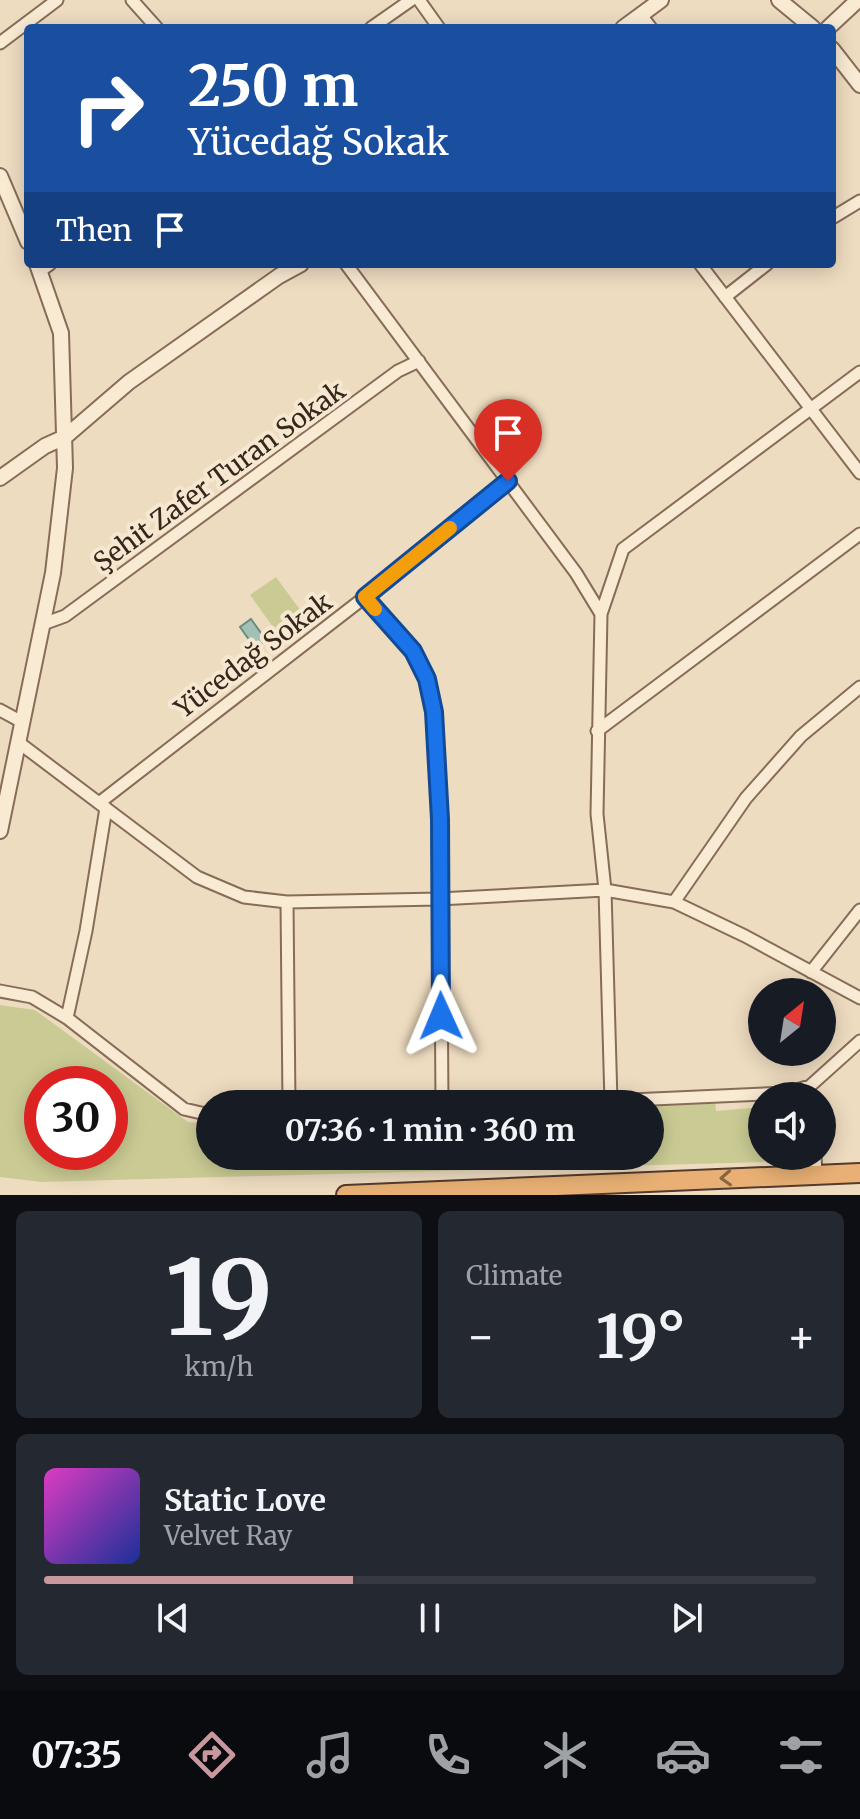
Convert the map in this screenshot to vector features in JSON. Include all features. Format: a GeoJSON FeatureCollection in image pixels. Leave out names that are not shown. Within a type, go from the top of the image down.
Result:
{"type":"FeatureCollection","features":[{"type":"Feature","properties":{"kind":"highway"},"geometry":{"type":"LineString","coordinates":[[346,1195],[748,1169]]}},
{"type":"Feature","properties":{"kind":"highway"},"geometry":{"type":"LineString","coordinates":[[836,1169],[860,1173]]}},
{"type":"Feature","properties":{"kind":"street"},"geometry":{"type":"LineString","coordinates":[[25,24],[57,0]]}},
{"type":"Feature","properties":{"kind":"street"},"geometry":{"type":"LineString","coordinates":[[132,0],[153,24]]}},
{"type":"Feature","properties":{"kind":"street"},"geometry":{"type":"LineString","coordinates":[[377,24],[411,0]]}},
{"type":"Feature","properties":{"kind":"street"},"geometry":{"type":"LineString","coordinates":[[419,0],[436,24]]}},
{"type":"Feature","properties":{"kind":"street"},"geometry":{"type":"LineString","coordinates":[[629,24],[661,0]]}},
{"type":"Feature","properties":{"kind":"street"},"geometry":{"type":"LineString","coordinates":[[779,0],[808,24]]}},
{"type":"Feature","properties":{"kind":"street"},"geometry":{"type":"LineString","coordinates":[[832,24],[858,0]]}},
{"type":"Feature","properties":{"kind":"street"},"geometry":{"type":"LineString","coordinates":[[641,15],[648,24]]}},
{"type":"Feature","properties":{"kind":"street"},"geometry":{"type":"LineString","coordinates":[[0,43],[24,25]]}},
{"type":"Feature","properties":{"kind":"street"},"geometry":{"type":"LineString","coordinates":[[836,54],[860,85]]}},
{"type":"Feature","properties":{"kind":"street"},"geometry":{"type":"LineString","coordinates":[[0,176],[24,233]]}},
{"type":"Feature","properties":{"kind":"street"},"geometry":{"type":"LineString","coordinates":[[836,216],[860,201]]}},
{"type":"Feature","properties":{"kind":"street"},"geometry":{"type":"LineString","coordinates":[[0,831],[53,573],[65,468],[61,333],[43,268]]}},
{"type":"Feature","properties":{"kind":"street"},"geometry":{"type":"LineString","coordinates":[[0,478],[45,446],[65,437],[129,382],[294,268]]}},
{"type":"Feature","properties":{"kind":"street"},"geometry":{"type":"LineString","coordinates":[[349,268],[576,573],[601,614]]}},
{"type":"Feature","properties":{"kind":"street"},"geometry":{"type":"LineString","coordinates":[[703,268],[860,473]]}},
{"type":"Feature","properties":{"kind":"street"},"geometry":{"type":"LineString","coordinates":[[725,297],[762,268]]}},
{"type":"Feature","properties":{"kind":"street","name":"Şehit Zafer Turan Sokak"},"geometry":{"type":"LineString","coordinates":[[43,624],[65,616],[398,371],[419,361]]}},
{"type":"Feature","properties":{"kind":"street"},"geometry":{"type":"LineString","coordinates":[[611,1090],[605,890],[597,814],[597,731],[601,614],[623,549],[860,372]]}},
{"type":"Feature","properties":{"kind":"street","name":"Yücedağ Sokak"},"geometry":{"type":"LineString","coordinates":[[102,805],[508,481]]}},
{"type":"Feature","properties":{"kind":"street"},"geometry":{"type":"LineString","coordinates":[[597,731],[860,534]]}},
{"type":"Feature","properties":{"kind":"street"},"geometry":{"type":"LineString","coordinates":[[365,597],[413,651],[427,679],[434,712],[439,804],[442,1090]]}},
{"type":"Feature","properties":{"kind":"street"},"geometry":{"type":"LineString","coordinates":[[674,902],[746,798],[801,736],[860,687]]}},
{"type":"Feature","properties":{"kind":"street"},"geometry":{"type":"LineString","coordinates":[[0,710],[22,722]]}},
{"type":"Feature","properties":{"kind":"street"},"geometry":{"type":"LineString","coordinates":[[18,742],[197,877],[244,897],[287,902],[439,899],[605,890],[674,902],[860,998]]}},
{"type":"Feature","properties":{"kind":"street"},"geometry":{"type":"LineString","coordinates":[[67,1018],[86,931],[102,805]]}},
{"type":"Feature","properties":{"kind":"street"},"geometry":{"type":"LineString","coordinates":[[287,902],[289,1090]]}},
{"type":"Feature","properties":{"kind":"street"},"geometry":{"type":"LineString","coordinates":[[811,972],[860,910]]}},
{"type":"Feature","properties":{"kind":"street"},"geometry":{"type":"LineString","coordinates":[[0,991],[32,997],[67,1018],[184,1109],[196,1112]]}},
{"type":"Feature","properties":{"kind":"street"},"geometry":{"type":"LineString","coordinates":[[820,1082],[860,1041]]}},
{"type":"Feature","properties":{"kind":"street"},"geometry":{"type":"LineString","coordinates":[[664,1099],[748,1095]]}},
{"type":"Feature","properties":{"kind":"green space"},"geometry":{"type":"Polygon","coordinates":[[[276,577],[309,622],[283,641],[250,595],[276,577]]]}},
{"type":"Feature","properties":{"kind":"green space"},"geometry":{"type":"Polygon","coordinates":[[[0,1005],[35,1010],[112,1066],[24,1066],[24,1170],[128,1170],[128,1078],[188,1122],[196,1123],[196,1170],[476,1170],[41,1182],[0,1177],[0,1005]]]}},
{"type":"Feature","properties":{"kind":"green space"},"geometry":{"type":"Polygon","coordinates":[[[715,1098],[716,1111],[748,1108],[748,1163],[664,1165],[664,1103],[715,1098]]]}},
{"type":"Feature","properties":{"kind":"shaded area"},"geometry":{"type":"Polygon","coordinates":[[[251,619],[266,640],[255,648],[240,627],[251,619]]]}},
{"type":"Feature","properties":{"kind":"slow traffic"},"geometry":{"type":"LineString","coordinates":[[375,609],[365,597],[450,528]]}},
{"type":"Feature","properties":{"kind":"route"},"geometry":{"type":"LineString","coordinates":[[441,1016],[440,819],[434,712],[427,679],[413,651],[365,597],[508,481]]}}]}
